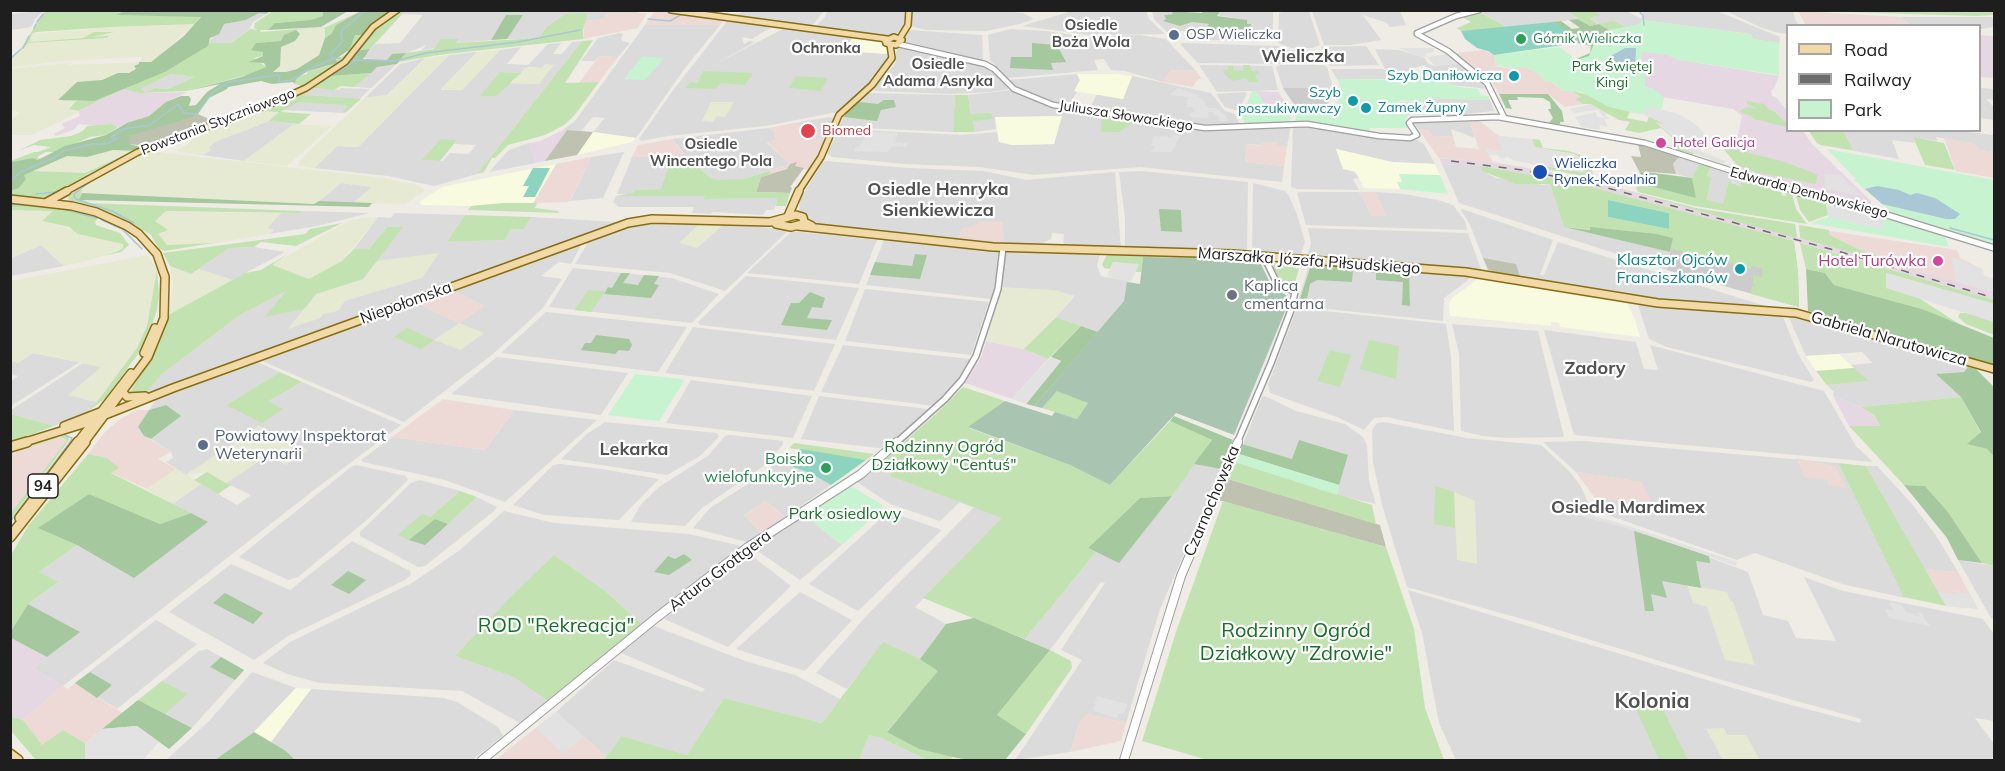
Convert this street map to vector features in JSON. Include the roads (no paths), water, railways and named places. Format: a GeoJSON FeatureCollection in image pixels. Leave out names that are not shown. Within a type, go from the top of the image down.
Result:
{"type":"FeatureCollection","features":[{"type":"Feature","properties":{"kind":"main road","name":"Powstania Styczniowego"},"geometry":{"type":"LineString","coordinates":[[47,202],[148,148],[268,105],[313,84],[345,62],[373,27],[397,10]]}},
{"type":"Feature","properties":{"kind":"main road"},"geometry":{"type":"LineString","coordinates":[[671,10],[894,41]]}},
{"type":"Feature","properties":{"kind":"main road"},"geometry":{"type":"LineString","coordinates":[[784,220],[798,192],[821,157],[841,112],[872,86],[892,54],[894,41],[908,25],[909,10]]}},
{"type":"Feature","properties":{"kind":"main road","name":"Powstania Styczniowego"},"geometry":{"type":"LineString","coordinates":[[72,206],[66,201],[66,196],[87,179]]}},
{"type":"Feature","properties":{"kind":"main road"},"geometry":{"type":"LineString","coordinates":[[796,215],[795,205],[798,192]]}},
{"type":"Feature","properties":{"kind":"main road","name":"94"},"geometry":{"type":"LineString","coordinates":[[10,199],[72,206],[118,221],[139,234],[157,254],[165,277],[164,318],[154,344],[112,408]]}},
{"type":"Feature","properties":{"kind":"main road"},"geometry":{"type":"LineString","coordinates":[[784,220],[796,215],[803,217],[801,224]]}},
{"type":"Feature","properties":{"kind":"main road","name":"Niepołomska"},"geometry":{"type":"LineString","coordinates":[[13,446],[79,420],[640,220],[784,220]]}},
{"type":"Feature","properties":{"kind":"main road","name":"Marszałka Józefa Piłsudskiego"},"geometry":{"type":"LineString","coordinates":[[784,220],[791,227],[801,224],[834,231],[1003,248],[1264,256],[1466,272],[1658,303],[1782,311]]}},
{"type":"Feature","properties":{"kind":"main road","name":"94"},"geometry":{"type":"LineString","coordinates":[[10,535],[103,413],[147,347],[165,302]]}},
{"type":"Feature","properties":{"kind":"main road","name":"Gabriela Narutowicza"},"geometry":{"type":"LineString","coordinates":[[1782,311],[1822,319],[1995,369]]}},
{"type":"Feature","properties":{"kind":"main road","name":"Niepołomska"},"geometry":{"type":"LineString","coordinates":[[103,413],[145,396],[173,388]]}},
{"type":"Feature","properties":{"kind":"main road"},"geometry":{"type":"LineString","coordinates":[[123,392],[127,397],[145,396]]}},
{"type":"Feature","properties":{"kind":"main road"},"geometry":{"type":"LineString","coordinates":[[79,420],[112,398]]}},
{"type":"Feature","properties":{"kind":"main road","name":"94"},"geometry":{"type":"LineString","coordinates":[[10,535],[25,509],[94,420],[103,413]]}},
{"type":"Feature","properties":{"kind":"main road","name":"Niepołomska"},"geometry":{"type":"LineString","coordinates":[[13,446],[94,420]]}},
{"type":"Feature","properties":{"kind":"main road"},"geometry":{"type":"LineString","coordinates":[[57,433],[76,432],[77,441]]}},
{"type":"Feature","properties":{"kind":"main road"},"geometry":{"type":"LineString","coordinates":[[10,754],[18,760]]}},
{"type":"Feature","properties":{"kind":"street"},"geometry":{"type":"LineString","coordinates":[[1479,10],[1453,18],[1417,34],[1448,51],[1488,83],[1504,117]]}},
{"type":"Feature","properties":{"kind":"street","name":"Juliusza Słowackiego"},"geometry":{"type":"LineString","coordinates":[[894,41],[985,64],[994,69],[1014,89],[1062,107],[1204,128],[1307,124],[1379,136],[1415,137]]}},
{"type":"Feature","properties":{"kind":"street","name":"Edwarda Dembowskiego"},"geometry":{"type":"LineString","coordinates":[[1415,137],[1417,135],[1409,123],[1411,120],[1504,117],[1646,143],[1776,187],[1871,210],[1995,248]]}},
{"type":"Feature","properties":{"kind":"street","name":"Artura Grottgera"},"geometry":{"type":"LineString","coordinates":[[482,760],[656,618],[748,547],[861,474],[945,399],[962,380],[976,356],[998,289],[1003,248]]}},
{"type":"Feature","properties":{"kind":"street","name":"Czarnochowska"},"geometry":{"type":"LineString","coordinates":[[1124,760],[1181,576],[1291,310],[1295,292],[1277,283],[1264,256]]}},
{"type":"Feature","properties":{"kind":"water"},"geometry":{"type":"Polygon","coordinates":[[[1625,48],[1636,48],[1635,69],[1619,69],[1609,61],[1611,56],[1625,48]]]}},
{"type":"Feature","properties":{"kind":"water"},"geometry":{"type":"Polygon","coordinates":[[[1877,186],[1899,190],[1910,195],[1917,193],[1935,198],[1960,214],[1955,219],[1946,219],[1882,204],[1865,189],[1877,186]]]}},
{"type":"Feature","properties":{"kind":"waterway"},"geometry":{"type":"LineString","coordinates":[[332,59],[331,54],[342,42],[341,31],[366,10]]}},
{"type":"Feature","properties":{"kind":"waterway"},"geometry":{"type":"LineString","coordinates":[[1643,10],[1640,13],[1643,15],[1644,25]]}},
{"type":"Feature","properties":{"kind":"waterway"},"geometry":{"type":"LineString","coordinates":[[37,22],[43,14]]}},
{"type":"Feature","properties":{"kind":"waterway"},"geometry":{"type":"LineString","coordinates":[[648,19],[670,21],[682,14]]}},
{"type":"Feature","properties":{"kind":"waterway"},"geometry":{"type":"LineString","coordinates":[[34,28],[36,24]]}},
{"type":"Feature","properties":{"kind":"waterway"},"geometry":{"type":"LineString","coordinates":[[356,60],[359,50],[379,26]]}},
{"type":"Feature","properties":{"kind":"waterway"},"geometry":{"type":"LineString","coordinates":[[356,60],[395,61],[426,53],[518,42],[580,30]]}},
{"type":"Feature","properties":{"kind":"waterway"},"geometry":{"type":"LineString","coordinates":[[26,42],[29,36]]}},
{"type":"Feature","properties":{"kind":"waterway"},"geometry":{"type":"LineString","coordinates":[[23,48],[26,43]]}},
{"type":"Feature","properties":{"kind":"waterway"},"geometry":{"type":"LineString","coordinates":[[10,59],[21,49]]}},
{"type":"Feature","properties":{"kind":"waterway"},"geometry":{"type":"LineString","coordinates":[[332,59],[340,58]]}},
{"type":"Feature","properties":{"kind":"waterway"},"geometry":{"type":"LineString","coordinates":[[10,182],[20,172],[54,158],[63,151],[92,144],[106,144],[117,139],[111,137],[124,129],[150,125],[178,104],[184,113],[196,114],[214,91],[230,82],[277,75],[280,76],[278,82],[292,80],[303,72],[332,59]]}},
{"type":"Feature","properties":{"kind":"waterway"},"geometry":{"type":"LineString","coordinates":[[327,78],[356,60]]}},
{"type":"Feature","properties":{"kind":"waterway"},"geometry":{"type":"LineString","coordinates":[[310,88],[325,80]]}},
{"type":"Feature","properties":{"kind":"waterway"},"geometry":{"type":"LineString","coordinates":[[288,99],[297,95]]}},
{"type":"Feature","properties":{"kind":"waterway"},"geometry":{"type":"LineString","coordinates":[[151,144],[197,128]]}},
{"type":"Feature","properties":{"kind":"waterway"},"geometry":{"type":"LineString","coordinates":[[75,198],[74,194],[94,179]]}},
{"type":"Feature","properties":{"kind":"waterway"},"geometry":{"type":"LineString","coordinates":[[36,194],[57,192]]}},
{"type":"Feature","properties":{"kind":"waterway"},"geometry":{"type":"LineString","coordinates":[[76,199],[112,211],[134,223]]}},
{"type":"Feature","properties":{"kind":"waterway"},"geometry":{"type":"LineString","coordinates":[[10,205],[31,205]]}},
{"type":"Feature","properties":{"kind":"waterway"},"geometry":{"type":"LineString","coordinates":[[60,208],[96,218]]}},
{"type":"Feature","properties":{"kind":"waterway"},"geometry":{"type":"LineString","coordinates":[[102,220],[122,229],[142,249]]}},
{"type":"Feature","properties":{"kind":"waterway"},"geometry":{"type":"LineString","coordinates":[[1950,228],[1994,240]]}},
{"type":"Feature","properties":{"kind":"waterway"},"geometry":{"type":"LineString","coordinates":[[10,522],[70,442],[72,438],[64,435]]}},
{"type":"Feature","properties":{"kind":"railway"},"geometry":{"type":"LineString","coordinates":[[1451,161],[1523,170],[1593,184],[1841,252],[1994,298]]}},
{"type":"Feature","properties":{"kind":"place","name":"OSP Wieliczka"},"geometry":{"type":"Point","coordinates":[1174,35]}},
{"type":"Feature","properties":{"kind":"place","name":"Górnik Wieliczka"},"geometry":{"type":"Point","coordinates":[1521,39]}},
{"type":"Feature","properties":{"kind":"place","name":"Szyb Daniłowicza"},"geometry":{"type":"Point","coordinates":[1514,76]}},
{"type":"Feature","properties":{"kind":"place","name":"Szyb poszukiwawczy"},"geometry":{"type":"Point","coordinates":[1353,101]}},
{"type":"Feature","properties":{"kind":"place","name":"Zamek Żupny"},"geometry":{"type":"Point","coordinates":[1366,108]}},
{"type":"Feature","properties":{"kind":"place","name":"Biomed"},"geometry":{"type":"Point","coordinates":[808,131]}},
{"type":"Feature","properties":{"kind":"place","name":"Hotel Galicja"},"geometry":{"type":"Point","coordinates":[1661,143]}},
{"type":"Feature","properties":{"kind":"place","name":"Wieliczka Rynek-Kopalnia"},"geometry":{"type":"Point","coordinates":[1540,172]}},
{"type":"Feature","properties":{"kind":"place","name":"Hotel Turówka"},"geometry":{"type":"Point","coordinates":[1938,261]}},
{"type":"Feature","properties":{"kind":"place","name":"Klasztor Ojców Franciszkanów"},"geometry":{"type":"Point","coordinates":[1740,269]}},
{"type":"Feature","properties":{"kind":"place","name":"Kaplica cmentarna"},"geometry":{"type":"Point","coordinates":[1232,295]}},
{"type":"Feature","properties":{"kind":"place","name":"Powiatowy Inspektorat Weterynarii"},"geometry":{"type":"Point","coordinates":[203,445]}},
{"type":"Feature","properties":{"kind":"place","name":"Boisko wielofunkcyjne"},"geometry":{"type":"Point","coordinates":[826,468]}},
{"type":"Feature","properties":{"kind":"district","name":"Osiedle Boża Wola"},"geometry":{"type":"Point","coordinates":[1091,34]}},
{"type":"Feature","properties":{"kind":"district","name":"Ochronka"},"geometry":{"type":"Point","coordinates":[826,48]}},
{"type":"Feature","properties":{"kind":"district","name":"Wieliczka"},"geometry":{"type":"Point","coordinates":[1303,57]}},
{"type":"Feature","properties":{"kind":"district","name":"Osiedle Adama Asnyka"},"geometry":{"type":"Point","coordinates":[938,72]}},
{"type":"Feature","properties":{"kind":"district","name":"Osiedle Wincentego Pola"},"geometry":{"type":"Point","coordinates":[711,152]}},
{"type":"Feature","properties":{"kind":"district","name":"Osiedle Henryka Sienkiewicza"},"geometry":{"type":"Point","coordinates":[938,200]}},
{"type":"Feature","properties":{"kind":"district","name":"Zadory"},"geometry":{"type":"Point","coordinates":[1595,369]}},
{"type":"Feature","properties":{"kind":"district","name":"Lekarka"},"geometry":{"type":"Point","coordinates":[634,450]}},
{"type":"Feature","properties":{"kind":"district","name":"Osiedle Mardimex"},"geometry":{"type":"Point","coordinates":[1628,508]}},
{"type":"Feature","properties":{"kind":"district","name":"Kolonia"},"geometry":{"type":"Point","coordinates":[1652,702]}},
{"type":"Feature","properties":{"kind":"park label","name":"Park Świętej Kingi"},"geometry":{"type":"Point","coordinates":[1612,76]}},
{"type":"Feature","properties":{"kind":"park label","name":"Rodzinny Ogród Działkowy \"Centuś\""},"geometry":{"type":"Point","coordinates":[944,456]}},
{"type":"Feature","properties":{"kind":"park label","name":"Park osiedlowy"},"geometry":{"type":"Point","coordinates":[845,514]}},
{"type":"Feature","properties":{"kind":"park label","name":"ROD \"Rekreacja\""},"geometry":{"type":"Point","coordinates":[556,626]}},
{"type":"Feature","properties":{"kind":"park label","name":"Rodzinny Ogród Działkowy \"Zdrowie\""},"geometry":{"type":"Point","coordinates":[1296,642]}}]}
